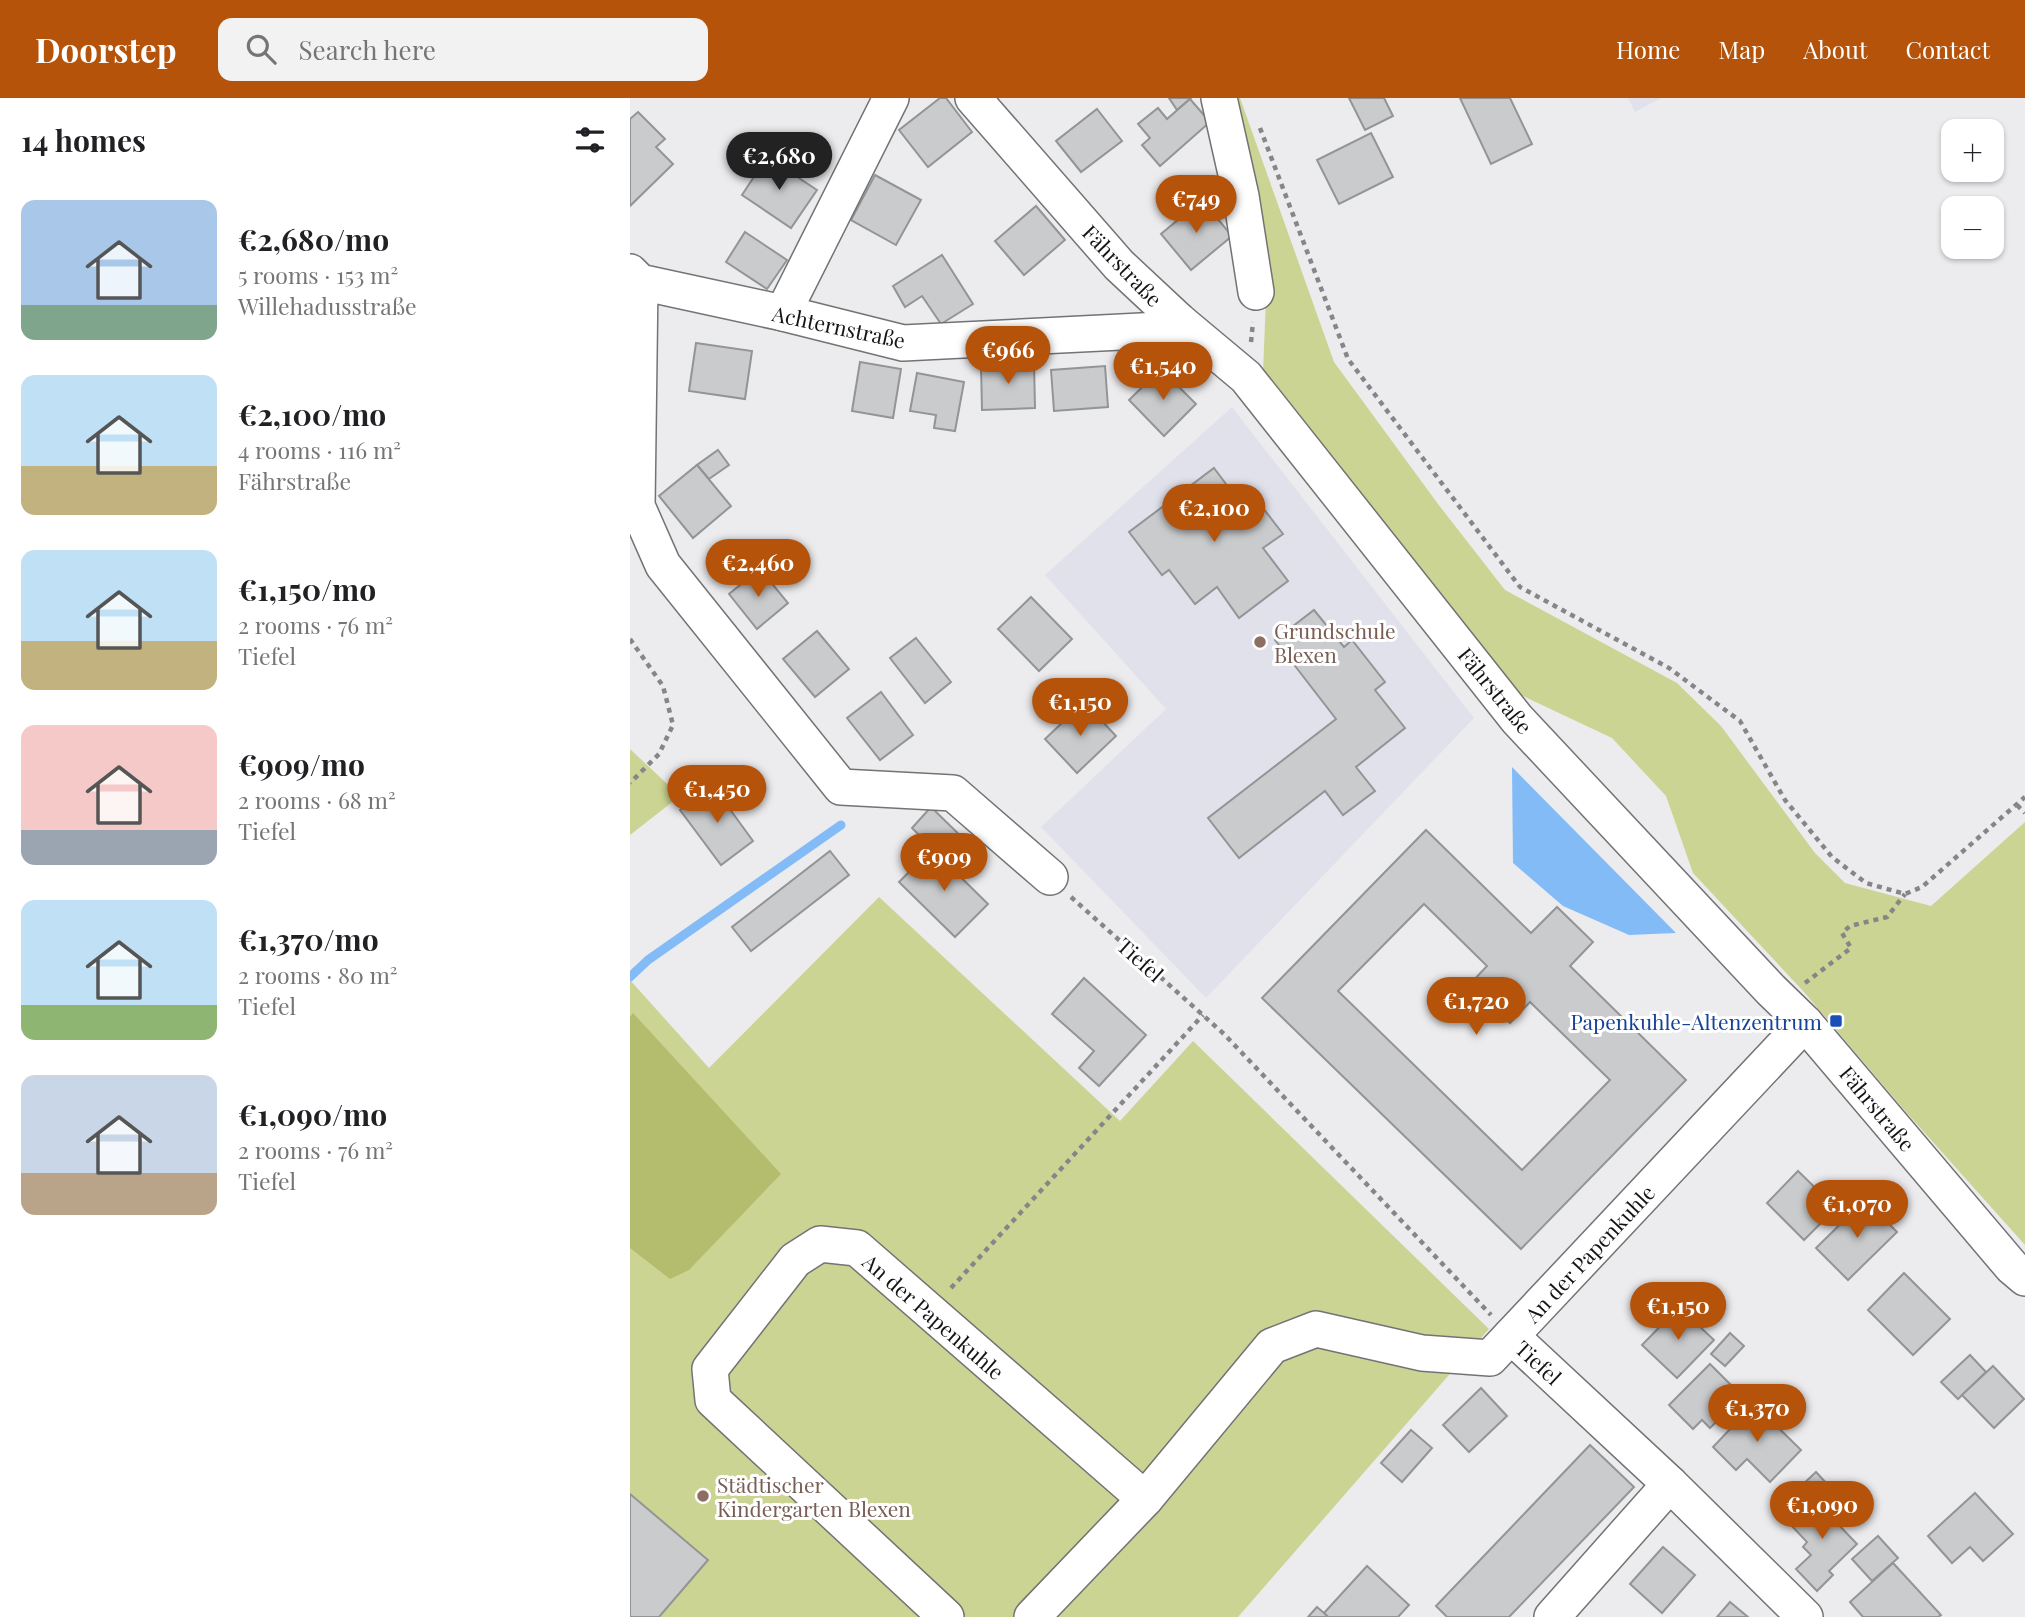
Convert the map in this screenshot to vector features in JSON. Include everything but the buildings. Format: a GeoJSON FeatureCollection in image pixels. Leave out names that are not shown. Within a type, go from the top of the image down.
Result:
{"type":"FeatureCollection","features":[{"type":"Feature","properties":{"kind":"street"},"geometry":{"type":"LineString","coordinates":[[783,313],[891,98]]}},
{"type":"Feature","properties":{"kind":"street","name":"Fährstraße"},"geometry":{"type":"LineString","coordinates":[[973,98],[1119,265],[1246,377],[1517,719],[1794,1012],[2012,1267],[2025,1278]]}},
{"type":"Feature","properties":{"kind":"street"},"geometry":{"type":"LineString","coordinates":[[1219,98],[1241,195],[1256,292]]}},
{"type":"Feature","properties":{"kind":"street"},"geometry":{"type":"LineString","coordinates":[[635,277],[637,506],[663,565],[841,787],[953,793],[1049,877]]}},
{"type":"Feature","properties":{"kind":"street","name":"Achternstraße"},"geometry":{"type":"LineString","coordinates":[[635,277],[903,343],[1161,330],[1180,321]]}},
{"type":"Feature","properties":{"kind":"street","name":"An der Papenkuhle"},"geometry":{"type":"LineString","coordinates":[[1032,1617],[1144,1499],[1272,1346],[1316,1329],[1422,1353],[1490,1358],[1794,1012]]}},
{"type":"Feature","properties":{"kind":"street","name":"An der Papenkuhle"},"geometry":{"type":"LineString","coordinates":[[946,1617],[713,1400],[710,1368],[795,1260],[820,1244],[857,1248],[1144,1499]]}},
{"type":"Feature","properties":{"kind":"street","name":"Tiefel"},"geometry":{"type":"LineString","coordinates":[[1511,1336],[1670,1484],[1805,1617]]}},
{"type":"Feature","properties":{"kind":"street"},"geometry":{"type":"LineString","coordinates":[[1552,1617],[1670,1484]]}},
{"type":"Feature","properties":{"kind":"path"},"geometry":{"type":"LineString","coordinates":[[1259,124],[1348,359],[1520,587],[1669,668],[1740,721],[1785,800],[1832,857],[1866,883],[1905,894]]}},
{"type":"Feature","properties":{"kind":"path"},"geometry":{"type":"LineString","coordinates":[[1246,377],[1256,292]]}},
{"type":"Feature","properties":{"kind":"path"},"geometry":{"type":"LineString","coordinates":[[630,639],[663,686],[673,725],[659,754],[630,783]]}},
{"type":"Feature","properties":{"kind":"path"},"geometry":{"type":"LineString","coordinates":[[1794,1012],[1851,948],[1842,933],[1850,926],[1887,917],[1905,894],[1922,887],[2025,797]]}},
{"type":"Feature","properties":{"kind":"path"},"geometry":{"type":"LineString","coordinates":[[2017,804],[2025,813]]}},
{"type":"Feature","properties":{"kind":"path","name":"Tiefel"},"geometry":{"type":"LineString","coordinates":[[1049,877],[1224,1034],[1511,1336]]}},
{"type":"Feature","properties":{"kind":"path"},"geometry":{"type":"LineString","coordinates":[[929,1312],[1203,1015]]}},
{"type":"Feature","properties":{"kind":"shaded area"},"geometry":{"type":"Polygon","coordinates":[[[1628,98],[1661,98],[1635,112],[1628,98]]]}},
{"type":"Feature","properties":{"kind":"shaded area","name":"Grundschule Blexen"},"geometry":{"type":"Polygon","coordinates":[[[1232,407],[1474,718],[1206,998],[1041,827],[1166,709],[1045,575],[1232,407]]]}},
{"type":"Feature","properties":{"kind":"green space"},"geometry":{"type":"Polygon","coordinates":[[[1231,98],[1240,98],[1334,362],[1505,590],[1677,683],[1721,726],[1815,853],[1845,883],[1931,906],[2025,822],[2025,1245],[1906,1112],[1804,992],[1693,873],[1666,796],[1612,738],[1521,695],[1390,538],[1263,372],[1266,298],[1231,98]]]}},
{"type":"Feature","properties":{"kind":"green space"},"geometry":{"type":"Polygon","coordinates":[[[630,749],[680,796],[630,835],[630,749]]]}},
{"type":"Feature","properties":{"kind":"green space"},"geometry":{"type":"Polygon","coordinates":[[[879,897],[1120,1121],[1193,1041],[1489,1329],[1238,1617],[630,1617],[630,980],[709,1068],[879,897]]]}},
{"type":"Feature","properties":{"kind":"green space"},"geometry":{"type":"Polygon","coordinates":[[[633,1013],[781,1174],[689,1270],[670,1279],[630,1248],[630,1017],[633,1013]]]}},
{"type":"Feature","properties":{"kind":"water"},"geometry":{"type":"Polygon","coordinates":[[[1512,767],[1676,933],[1629,935],[1563,906],[1513,863],[1512,767]]]}},
{"type":"Feature","properties":{"kind":"waterway"},"geometry":{"type":"LineString","coordinates":[[630,977],[648,960],[841,825]]}},
{"type":"Feature","properties":{"kind":"place","name":"Grundschule Blexen"},"geometry":{"type":"Point","coordinates":[1260,642]}},
{"type":"Feature","properties":{"kind":"place","name":"Papenkuhle-Altenzentrum"},"geometry":{"type":"Point","coordinates":[1836,1021]}},
{"type":"Feature","properties":{"kind":"place","name":"Städtischer Kindergarten Blexen"},"geometry":{"type":"Point","coordinates":[703,1496]}}]}
